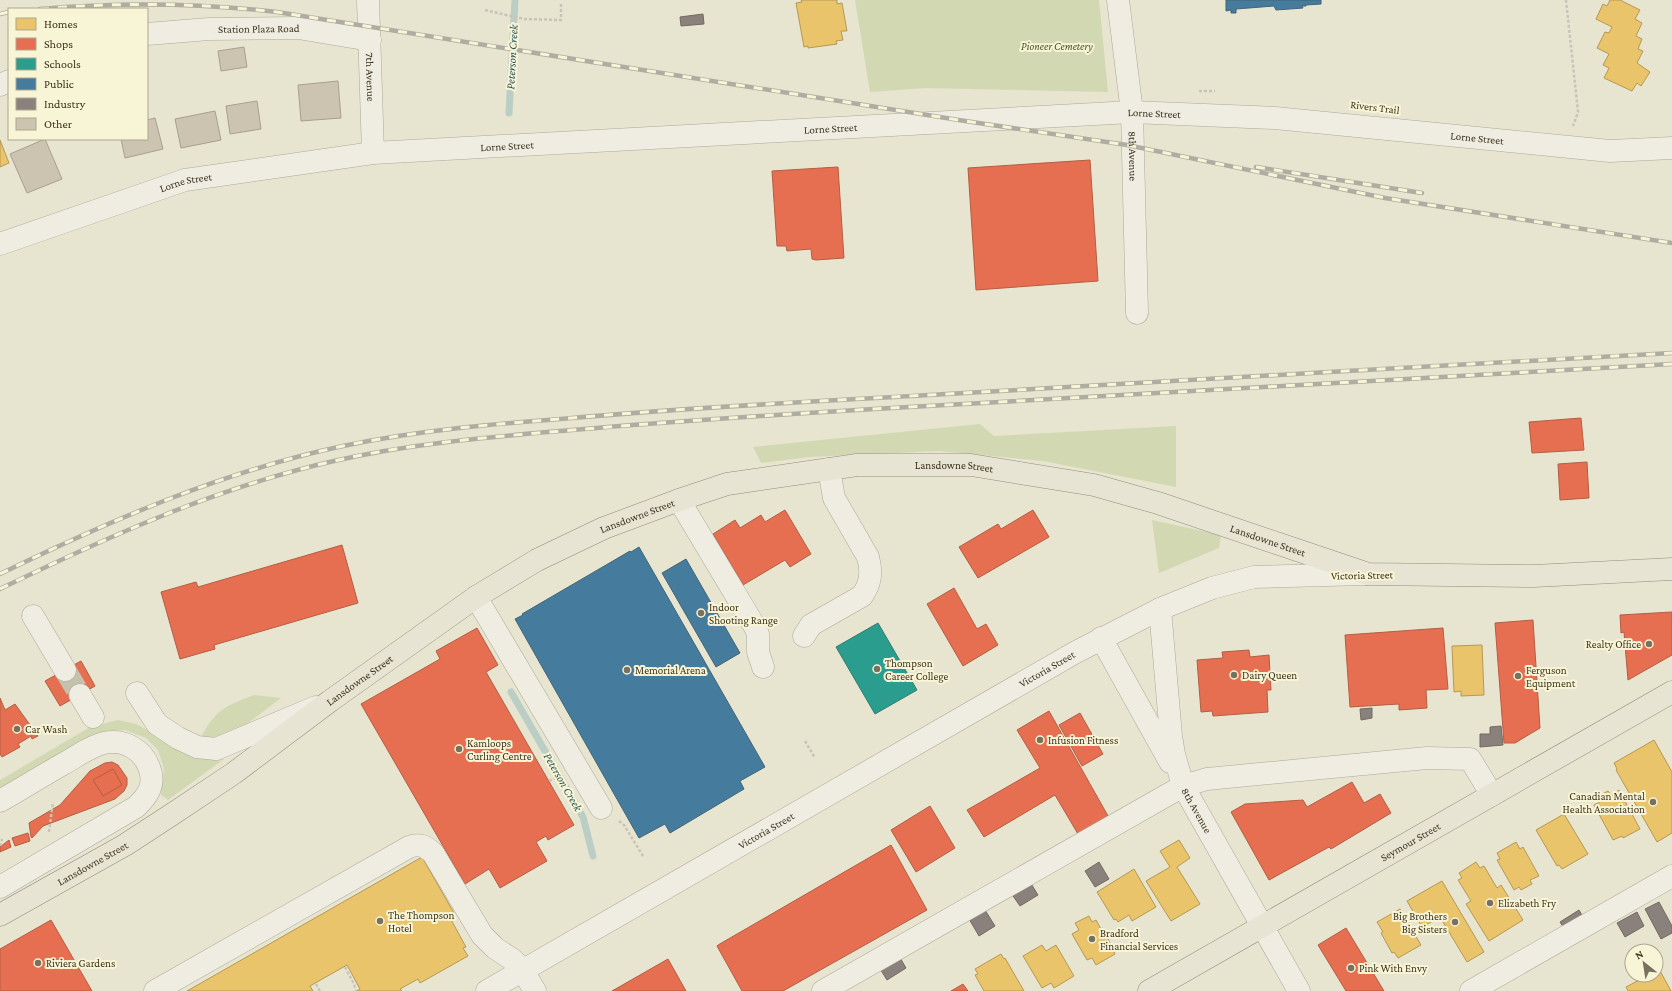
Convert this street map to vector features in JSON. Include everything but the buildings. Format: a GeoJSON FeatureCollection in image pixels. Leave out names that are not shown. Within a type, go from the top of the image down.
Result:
{"type":"FeatureCollection","features":[{"type":"Feature","properties":{"kind":"main road","name":"Lansdowne Street"},"geometry":{"type":"LineString","coordinates":[[0,915],[125,845],[165,819],[234,773],[330,701],[476,597],[543,557],[604,528],[727,484],[857,465],[972,466],[1094,485],[1158,504],[1368,574]]}},
{"type":"Feature","properties":{"kind":"main road","name":"Victoria Street"},"geometry":{"type":"LineString","coordinates":[[1368,574],[1534,576],[1672,569]]}},
{"type":"Feature","properties":{"kind":"main road","name":"Seymour Street"},"geometry":{"type":"LineString","coordinates":[[1149,991],[1672,692]]}},
{"type":"Feature","properties":{"kind":"street","name":"7th Avenue"},"geometry":{"type":"LineString","coordinates":[[368,0],[373,153]]}},
{"type":"Feature","properties":{"kind":"street","name":"8th Avenue"},"geometry":{"type":"LineString","coordinates":[[1118,0],[1132,112],[1137,313]]}},
{"type":"Feature","properties":{"kind":"street","name":"Station Plaza Road"},"geometry":{"type":"LineString","coordinates":[[148,34],[209,29],[298,28],[370,40]]}},
{"type":"Feature","properties":{"kind":"street","name":"Lorne Street"},"geometry":{"type":"LineString","coordinates":[[0,244],[185,180],[373,153],[1132,112],[1275,118],[1610,151],[1672,148]]}},
{"type":"Feature","properties":{"kind":"street"},"geometry":{"type":"LineString","coordinates":[[804,636],[812,625],[862,596],[871,577],[871,566],[868,557],[834,498],[829,469]]}},
{"type":"Feature","properties":{"kind":"street"},"geometry":{"type":"LineString","coordinates":[[679,500],[755,627],[758,634],[758,652],[763,667]]}},
{"type":"Feature","properties":{"kind":"street","name":"Victoria Street"},"geometry":{"type":"LineString","coordinates":[[487,991],[1101,638],[1160,609],[1212,588],[1254,577],[1368,574]]}},
{"type":"Feature","properties":{"kind":"street"},"geometry":{"type":"LineString","coordinates":[[476,597],[608,815]]}},
{"type":"Feature","properties":{"kind":"street","name":"8th Avenue"},"geometry":{"type":"LineString","coordinates":[[1160,609],[1170,730],[1174,754],[1184,786],[1299,991]]}},
{"type":"Feature","properties":{"kind":"street"},"geometry":{"type":"LineString","coordinates":[[33,616],[65,670]]}},
{"type":"Feature","properties":{"kind":"street"},"geometry":{"type":"LineString","coordinates":[[1101,638],[1184,786]]}},
{"type":"Feature","properties":{"kind":"street"},"geometry":{"type":"LineString","coordinates":[[137,693],[157,724],[178,738],[197,747],[216,749],[330,701]]}},
{"type":"Feature","properties":{"kind":"street"},"geometry":{"type":"LineString","coordinates":[[80,695],[93,717]]}},
{"type":"Feature","properties":{"kind":"street"},"geometry":{"type":"LineString","coordinates":[[0,801],[81,754],[103,744],[122,743],[132,747],[143,756],[150,769],[151,785],[148,796],[136,808],[0,887]]}},
{"type":"Feature","properties":{"kind":"street"},"geometry":{"type":"LineString","coordinates":[[823,991],[1184,786],[1207,779],[1419,759],[1470,759],[1492,795]]}},
{"type":"Feature","properties":{"kind":"street"},"geometry":{"type":"LineString","coordinates":[[155,991],[296,920],[409,846],[417,844],[425,846],[434,853],[482,935],[495,948],[513,960],[523,970],[535,991]]}},
{"type":"Feature","properties":{"kind":"street"},"geometry":{"type":"LineString","coordinates":[[1471,991],[1672,876]]}},
{"type":"Feature","properties":{"kind":"path"},"geometry":{"type":"LineString","coordinates":[[1566,0],[1578,112],[1573,126],[1566,125]]}},
{"type":"Feature","properties":{"kind":"path"},"geometry":{"type":"LineString","coordinates":[[485,10],[524,19],[561,20],[561,3]]}},
{"type":"Feature","properties":{"kind":"path"},"geometry":{"type":"LineString","coordinates":[[1191,91],[1221,92]]}},
{"type":"Feature","properties":{"kind":"path"},"geometry":{"type":"LineString","coordinates":[[805,741],[815,758]]}},
{"type":"Feature","properties":{"kind":"path"},"geometry":{"type":"LineString","coordinates":[[549,781],[560,775]]}},
{"type":"Feature","properties":{"kind":"path"},"geometry":{"type":"LineString","coordinates":[[49,832],[53,802]]}},
{"type":"Feature","properties":{"kind":"path"},"geometry":{"type":"LineString","coordinates":[[608,815],[619,820],[624,825],[643,856]]}},
{"type":"Feature","properties":{"kind":"path"},"geometry":{"type":"LineString","coordinates":[[0,846],[2,839]]}},
{"type":"Feature","properties":{"kind":"path"},"geometry":{"type":"LineString","coordinates":[[345,967],[356,991]]}},
{"type":"Feature","properties":{"kind":"path"},"geometry":{"type":"LineString","coordinates":[[316,984],[320,991]]}},
{"type":"Feature","properties":{"kind":"green space","name":"Pioneer Cemetery"},"geometry":{"type":"Polygon","coordinates":[[[855,0],[1099,0],[1108,92],[926,88],[870,92],[855,0]]]}},
{"type":"Feature","properties":{"kind":"green space"},"geometry":{"type":"Polygon","coordinates":[[[980,424],[994,436],[1176,426],[1176,487],[1043,461],[939,451],[810,457],[761,463],[753,447],[980,424]]]}},
{"type":"Feature","properties":{"kind":"green space"},"geometry":{"type":"Polygon","coordinates":[[[1152,520],[1221,535],[1219,548],[1159,573],[1152,520]]]}},
{"type":"Feature","properties":{"kind":"green space"},"geometry":{"type":"Polygon","coordinates":[[[254,695],[281,698],[235,733],[217,740],[200,739],[211,721],[222,710],[235,702],[254,695]]]}},
{"type":"Feature","properties":{"kind":"green space"},"geometry":{"type":"Polygon","coordinates":[[[118,720],[136,724],[182,752],[192,756],[224,759],[168,800],[161,795],[164,769],[158,750],[146,738],[125,730],[103,733],[0,790],[0,780],[90,727],[118,720]]]}},
{"type":"Feature","properties":{"kind":"waterway","name":"Peterson Creek"},"geometry":{"type":"LineString","coordinates":[[509,113],[515,0]]}},
{"type":"Feature","properties":{"kind":"waterway","name":"Peterson Creek"},"geometry":{"type":"LineString","coordinates":[[511,692],[583,817],[593,856]]}},
{"type":"Feature","properties":{"kind":"tunnel"},"geometry":{"type":"LineString","coordinates":[[65,670],[80,695]]}},
{"type":"Feature","properties":{"kind":"railway"},"geometry":{"type":"LineString","coordinates":[[55,8],[99,5],[158,4],[277,12],[965,121],[1127,145],[1385,198],[1672,243]]}},
{"type":"Feature","properties":{"kind":"railway"},"geometry":{"type":"LineString","coordinates":[[0,14],[8,12]]}},
{"type":"Feature","properties":{"kind":"railway"},"geometry":{"type":"LineString","coordinates":[[1256,167],[1422,193]]}},
{"type":"Feature","properties":{"kind":"railway"},"geometry":{"type":"LineString","coordinates":[[0,574],[125,517],[255,469],[372,440],[457,428],[713,407],[1672,353]]}},
{"type":"Feature","properties":{"kind":"railway"},"geometry":{"type":"LineString","coordinates":[[0,589],[122,533],[206,499],[291,472],[334,461],[422,445],[482,438],[670,422],[866,409],[1672,364]]}},
{"type":"Feature","properties":{"kind":"place","name":"Indoor Shooting Range"},"geometry":{"type":"Point","coordinates":[701,613]}},
{"type":"Feature","properties":{"kind":"place","name":"Realty Office"},"geometry":{"type":"Point","coordinates":[1649,644]}},
{"type":"Feature","properties":{"kind":"place","name":"Thompson Career College"},"geometry":{"type":"Point","coordinates":[877,669]}},
{"type":"Feature","properties":{"kind":"place","name":"Memorial Arena"},"geometry":{"type":"Point","coordinates":[627,670]}},
{"type":"Feature","properties":{"kind":"place","name":"Dairy Queen"},"geometry":{"type":"Point","coordinates":[1234,675]}},
{"type":"Feature","properties":{"kind":"place","name":"Ferguson Equipment"},"geometry":{"type":"Point","coordinates":[1518,676]}},
{"type":"Feature","properties":{"kind":"place","name":"Car Wash"},"geometry":{"type":"Point","coordinates":[17,729]}},
{"type":"Feature","properties":{"kind":"place","name":"Infusion Fitness"},"geometry":{"type":"Point","coordinates":[1040,740]}},
{"type":"Feature","properties":{"kind":"place","name":"Kamloops Curling Centre"},"geometry":{"type":"Point","coordinates":[459,749]}},
{"type":"Feature","properties":{"kind":"place","name":"Canadian Mental Health Association"},"geometry":{"type":"Point","coordinates":[1653,802]}},
{"type":"Feature","properties":{"kind":"place","name":"Elizabeth Fry"},"geometry":{"type":"Point","coordinates":[1490,903]}},
{"type":"Feature","properties":{"kind":"place","name":"The Thompson Hotel"},"geometry":{"type":"Point","coordinates":[380,921]}},
{"type":"Feature","properties":{"kind":"place","name":"Big Brothers Big Sisters"},"geometry":{"type":"Point","coordinates":[1455,922]}},
{"type":"Feature","properties":{"kind":"place","name":"Bradford Financial Services"},"geometry":{"type":"Point","coordinates":[1092,939]}},
{"type":"Feature","properties":{"kind":"place","name":"Riviera Gardens"},"geometry":{"type":"Point","coordinates":[38,963]}},
{"type":"Feature","properties":{"kind":"place","name":"Pink With Envy"},"geometry":{"type":"Point","coordinates":[1351,968]}}]}
